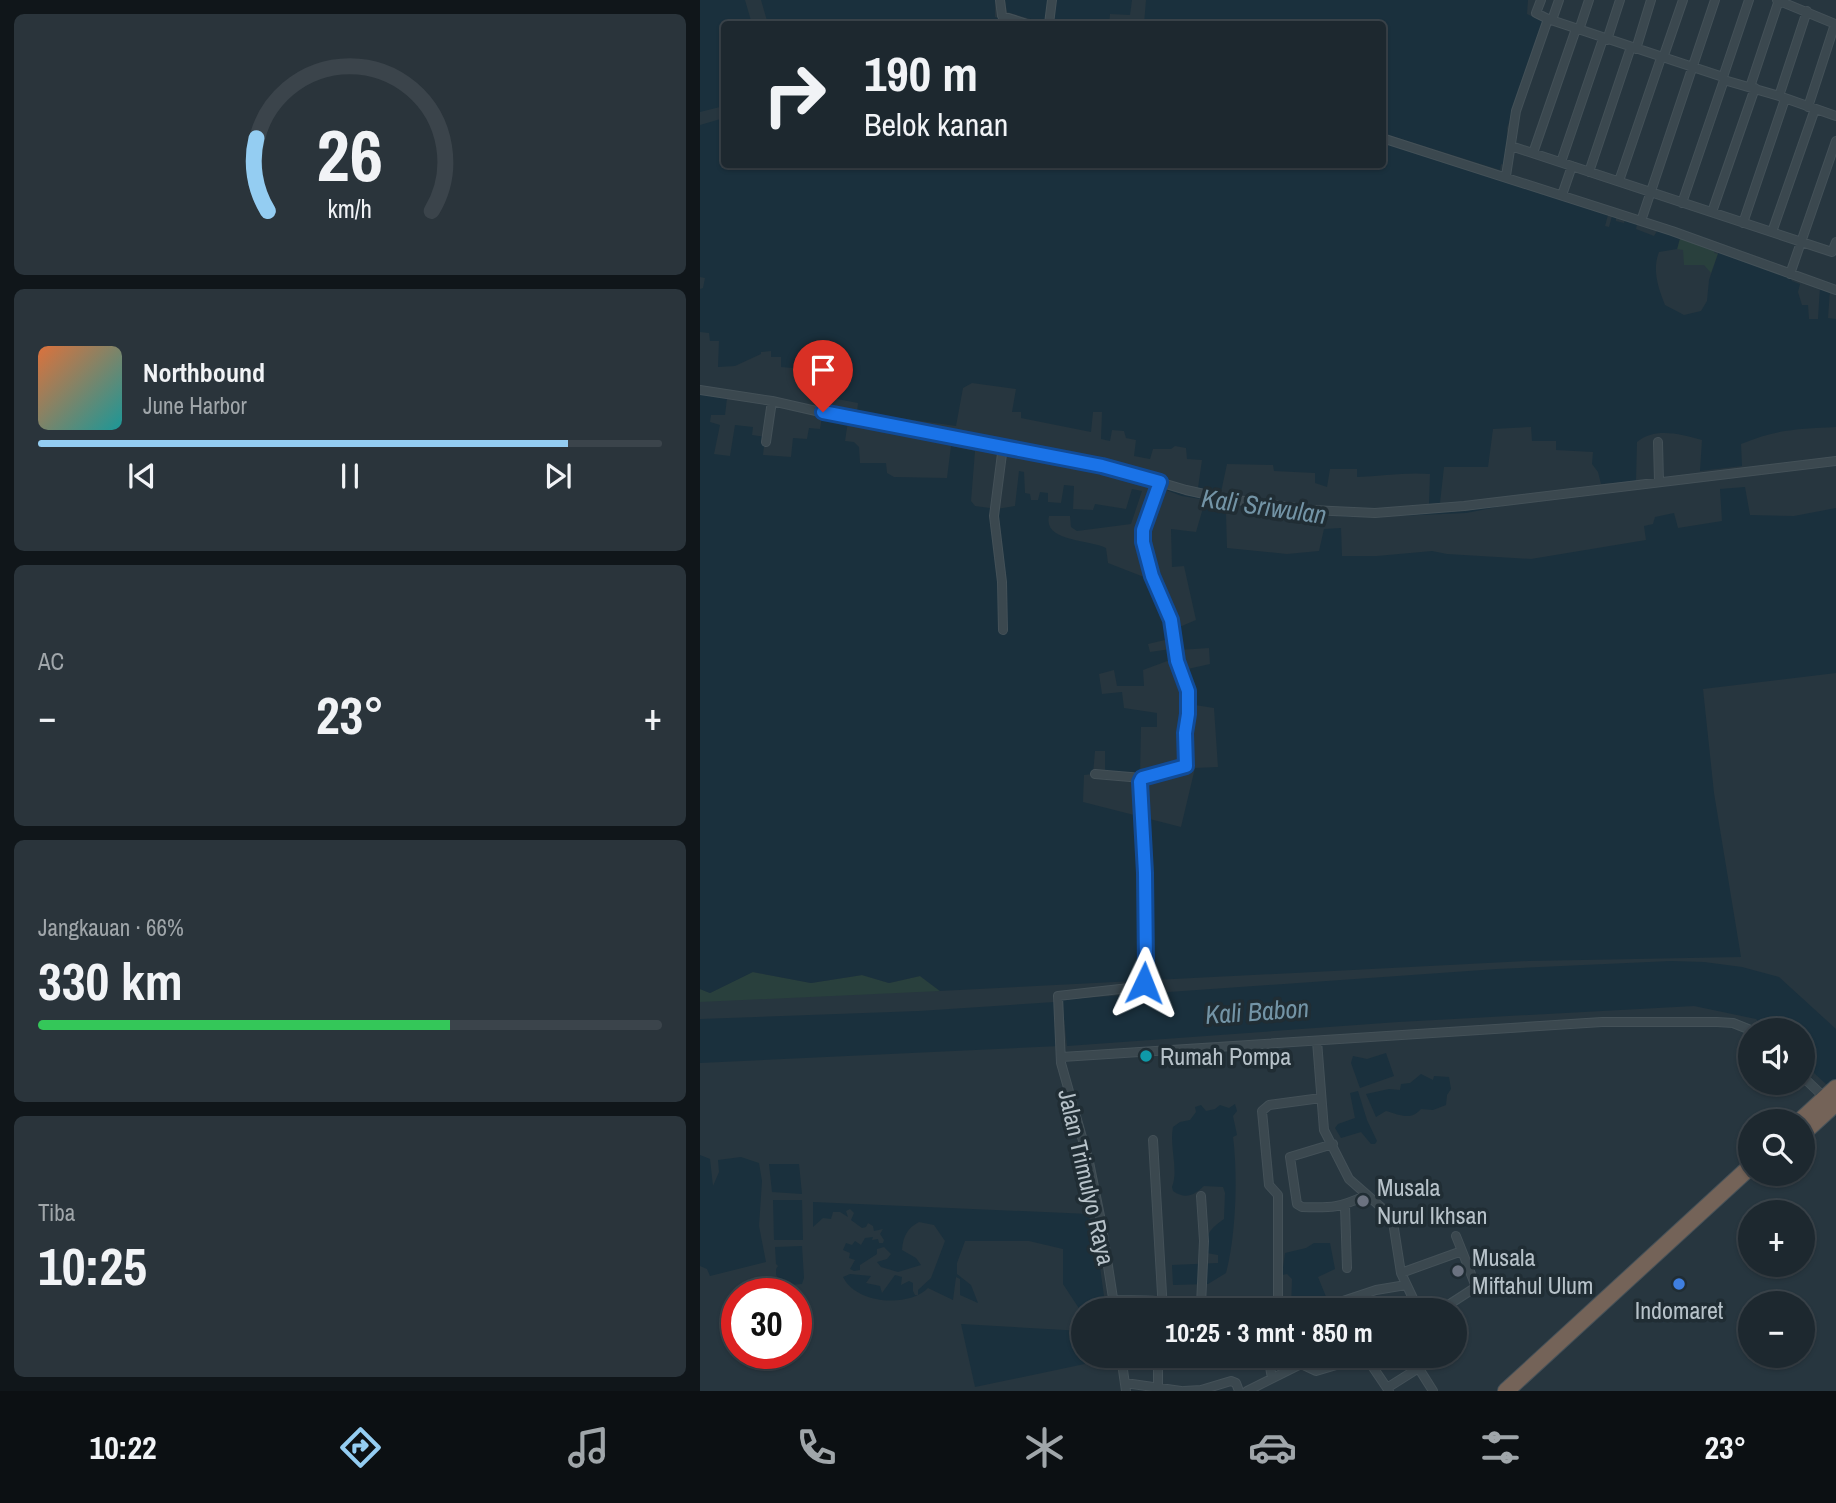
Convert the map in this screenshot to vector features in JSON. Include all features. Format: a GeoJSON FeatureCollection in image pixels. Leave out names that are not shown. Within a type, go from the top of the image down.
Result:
{"type":"FeatureCollection","features":[{"type":"Feature","properties":{"kind":"highway"},"geometry":{"type":"LineString","coordinates":[[1815,1109],[1832,1095]]}},
{"type":"Feature","properties":{"kind":"highway"},"geometry":{"type":"LineString","coordinates":[[1815,1117],[1832,1095]]}},
{"type":"Feature","properties":{"kind":"highway"},"geometry":{"type":"LineString","coordinates":[[1506,1391],[1738,1178]]}},
{"type":"Feature","properties":{"kind":"highway"},"geometry":{"type":"LineString","coordinates":[[1523,1391],[1745,1186]]}},
{"type":"Feature","properties":{"kind":"street"},"geometry":{"type":"LineString","coordinates":[[1000,0],[1002,16],[1018,21]]}},
{"type":"Feature","properties":{"kind":"street"},"geometry":{"type":"LineString","coordinates":[[1049,21],[1052,0]]}},
{"type":"Feature","properties":{"kind":"street"},"geometry":{"type":"LineString","coordinates":[[1541,0],[1536,13],[1550,19],[1836,116]]}},
{"type":"Feature","properties":{"kind":"street"},"geometry":{"type":"LineString","coordinates":[[1507,176],[1516,111],[1559,0]]}},
{"type":"Feature","properties":{"kind":"street"},"geometry":{"type":"LineString","coordinates":[[1533,153],[1589,0]]}},
{"type":"Feature","properties":{"kind":"street"},"geometry":{"type":"LineString","coordinates":[[1561,162],[1620,0]]}},
{"type":"Feature","properties":{"kind":"street"},"geometry":{"type":"LineString","coordinates":[[1589,172],[1651,0]]}},
{"type":"Feature","properties":{"kind":"street"},"geometry":{"type":"LineString","coordinates":[[1619,181],[1682,0]]}},
{"type":"Feature","properties":{"kind":"street"},"geometry":{"type":"LineString","coordinates":[[1641,221],[1715,0]]}},
{"type":"Feature","properties":{"kind":"street"},"geometry":{"type":"LineString","coordinates":[[1682,203],[1749,0]]}},
{"type":"Feature","properties":{"kind":"street"},"geometry":{"type":"LineString","coordinates":[[1712,212],[1778,0],[1835,24],[1772,232]]}},
{"type":"Feature","properties":{"kind":"street"},"geometry":{"type":"LineString","coordinates":[[1743,223],[1807,11]]}},
{"type":"Feature","properties":{"kind":"street"},"geometry":{"type":"LineString","coordinates":[[1386,139],[1507,176],[1836,290]]}},
{"type":"Feature","properties":{"kind":"street"},"geometry":{"type":"LineString","coordinates":[[1790,274],[1836,141]]}},
{"type":"Feature","properties":{"kind":"street"},"geometry":{"type":"LineString","coordinates":[[1511,146],[1832,252],[1836,242]]}},
{"type":"Feature","properties":{"kind":"street"},"geometry":{"type":"LineString","coordinates":[[1562,195],[1572,166]]}},
{"type":"Feature","properties":{"kind":"street"},"geometry":{"type":"LineString","coordinates":[[700,390],[772,401],[1102,466],[1222,498],[1311,510],[1375,513],[1464,506],[1836,461]]}},
{"type":"Feature","properties":{"kind":"street"},"geometry":{"type":"LineString","coordinates":[[766,442],[772,401]]}},
{"type":"Feature","properties":{"kind":"street"},"geometry":{"type":"LineString","coordinates":[[1658,442],[1659,482]]}},
{"type":"Feature","properties":{"kind":"street"},"geometry":{"type":"LineString","coordinates":[[1003,446],[994,516],[1003,582],[1003,630]]}},
{"type":"Feature","properties":{"kind":"street"},"geometry":{"type":"LineString","coordinates":[[1095,774],[1142,778],[1182,769],[1186,765],[1188,691],[1177,661],[1171,620],[1152,576],[1143,542],[1143,530],[1160,482]]}},
{"type":"Feature","properties":{"kind":"street","name":"Jalan Trimulyo Raya"},"geometry":{"type":"LineString","coordinates":[[1114,1298],[1089,1162],[1066,1084],[1058,996],[1138,987],[1144,983],[1145,873],[1140,817],[1142,778]]}},
{"type":"Feature","properties":{"kind":"street"},"geometry":{"type":"LineString","coordinates":[[1062,1057],[1615,1022],[1717,1022],[1738,1025]]}},
{"type":"Feature","properties":{"kind":"street"},"geometry":{"type":"LineString","coordinates":[[1317,1041],[1323,1127],[1347,1176],[1393,1222],[1401,1273],[1412,1298]]}},
{"type":"Feature","properties":{"kind":"street"},"geometry":{"type":"LineString","coordinates":[[1815,1084],[1832,1095]]}},
{"type":"Feature","properties":{"kind":"street"},"geometry":{"type":"LineString","coordinates":[[1279,1298],[1278,1195],[1269,1185],[1263,1108],[1269,1104],[1321,1098]]}},
{"type":"Feature","properties":{"kind":"street"},"geometry":{"type":"LineString","coordinates":[[1153,1140],[1163,1298]]}},
{"type":"Feature","properties":{"kind":"street"},"geometry":{"type":"LineString","coordinates":[[1332,1144],[1290,1157],[1298,1206],[1334,1208],[1345,1206],[1367,1195]]}},
{"type":"Feature","properties":{"kind":"street"},"geometry":{"type":"LineString","coordinates":[[1201,1196],[1204,1241],[1201,1298]]}},
{"type":"Feature","properties":{"kind":"street"},"geometry":{"type":"LineString","coordinates":[[1345,1206],[1347,1268]]}},
{"type":"Feature","properties":{"kind":"street"},"geometry":{"type":"LineString","coordinates":[[1456,1236],[1476,1287],[1459,1298]]}},
{"type":"Feature","properties":{"kind":"street"},"geometry":{"type":"LineString","coordinates":[[1401,1273],[1462,1251]]}},
{"type":"Feature","properties":{"kind":"street"},"geometry":{"type":"LineString","coordinates":[[1352,1298],[1376,1290],[1406,1285]]}},
{"type":"Feature","properties":{"kind":"street"},"geometry":{"type":"LineString","coordinates":[[1123,1368],[1125,1387],[1201,1390],[1231,1381],[1236,1383],[1239,1391]]}},
{"type":"Feature","properties":{"kind":"street"},"geometry":{"type":"LineString","coordinates":[[1158,1368],[1158,1390]]}},
{"type":"Feature","properties":{"kind":"street"},"geometry":{"type":"LineString","coordinates":[[1270,1368],[1272,1378]]}},
{"type":"Feature","properties":{"kind":"street"},"geometry":{"type":"LineString","coordinates":[[1247,1391],[1293,1368]]}},
{"type":"Feature","properties":{"kind":"street"},"geometry":{"type":"LineString","coordinates":[[1310,1368],[1317,1371],[1328,1368]]}},
{"type":"Feature","properties":{"kind":"street"},"geometry":{"type":"LineString","coordinates":[[1373,1368],[1388,1390],[1417,1369],[1433,1391]]}},
{"type":"Feature","properties":{"kind":"green space"},"geometry":{"type":"Polygon","coordinates":[[[1680,238],[1715,249],[1714,253],[1718,254],[1711,273],[1704,265],[1684,265],[1683,250],[1677,249],[1680,238]]]}},
{"type":"Feature","properties":{"kind":"green space"},"geometry":{"type":"Polygon","coordinates":[[[752,972],[811,983],[862,975],[889,983],[920,976],[940,991],[700,1002],[700,989],[710,993],[752,972]]]}},
{"type":"Feature","properties":{"kind":"water"},"geometry":{"type":"Polygon","coordinates":[[[700,0],[745,0],[751,21],[721,21],[721,107],[700,112],[700,0]]]}},
{"type":"Feature","properties":{"kind":"water"},"geometry":{"type":"Polygon","coordinates":[[[761,0],[995,0],[995,17],[1009,21],[767,21],[761,0]]]}},
{"type":"Feature","properties":{"kind":"water"},"geometry":{"type":"Polygon","coordinates":[[[1005,0],[1050,0],[1047,21],[1037,21],[1007,12],[1005,0]]]}},
{"type":"Feature","properties":{"kind":"water"},"geometry":{"type":"Polygon","coordinates":[[[1056,0],[1132,0],[1130,15],[1110,14],[1109,21],[1053,21],[1056,0]]]}},
{"type":"Feature","properties":{"kind":"water"},"geometry":{"type":"Polygon","coordinates":[[[1146,0],[1528,0],[1527,14],[1544,22],[1507,128],[1507,165],[1501,164],[1500,170],[1386,134],[1386,21],[1144,21],[1146,0]]]}},
{"type":"Feature","properties":{"kind":"water"},"geometry":{"type":"Polygon","coordinates":[[[721,119],[721,168],[1386,168],[1386,143],[1608,215],[1605,226],[1609,227],[1612,216],[1616,217],[1616,221],[1624,223],[1625,220],[1637,224],[1636,229],[1654,236],[1657,231],[1680,238],[1677,249],[1659,252],[1656,272],[1665,305],[1684,315],[1701,311],[1707,301],[1709,280],[1719,251],[1789,276],[1792,281],[1800,284],[1798,292],[1802,305],[1808,305],[1809,319],[1818,319],[1820,287],[1830,290],[1828,318],[1836,319],[1836,427],[1766,435],[1741,444],[1742,466],[1700,471],[1702,440],[1660,433],[1644,437],[1637,442],[1636,481],[1601,484],[1598,472],[1592,464],[1593,452],[1556,450],[1556,441],[1532,441],[1531,427],[1493,429],[1488,467],[1444,467],[1440,503],[1429,504],[1430,474],[1357,477],[1357,469],[1330,469],[1327,487],[1315,483],[1315,473],[1274,471],[1273,465],[1227,464],[1221,492],[1198,488],[1202,460],[1187,459],[1186,448],[1175,446],[1171,449],[1153,449],[1150,459],[1134,456],[1136,440],[1126,438],[1124,431],[1112,430],[1110,441],[1101,439],[1102,412],[1093,412],[1091,432],[1021,418],[1021,412],[1012,412],[1016,389],[972,383],[963,388],[956,426],[857,412],[858,403],[832,398],[832,378],[806,378],[806,369],[781,367],[781,357],[771,357],[771,351],[761,352],[735,366],[718,367],[719,341],[710,341],[709,333],[700,332],[700,289],[703,288],[705,278],[700,277],[700,125],[721,119]]]}},
{"type":"Feature","properties":{"kind":"water"},"geometry":{"type":"Polygon","coordinates":[[[700,393],[727,398],[725,415],[711,415],[710,422],[720,425],[714,454],[730,456],[735,425],[753,427],[752,435],[765,437],[763,455],[791,457],[793,438],[807,439],[809,428],[820,429],[822,416],[848,421],[845,441],[854,442],[859,447],[860,463],[886,463],[887,473],[894,477],[947,478],[951,446],[975,451],[971,501],[975,506],[997,509],[1015,506],[1019,471],[1024,472],[1025,493],[1030,494],[1031,500],[1038,500],[1040,492],[1048,493],[1048,502],[1061,503],[1064,485],[1074,486],[1073,509],[1093,510],[1095,504],[1126,509],[1132,489],[1142,491],[1131,524],[1077,531],[1071,527],[1070,516],[1049,516],[1049,524],[1053,531],[1060,535],[1106,548],[1108,563],[1149,579],[1167,620],[1169,639],[1148,644],[1150,652],[1171,649],[1170,660],[1143,670],[1144,686],[1117,686],[1114,670],[1099,674],[1102,694],[1122,692],[1124,708],[1157,713],[1157,727],[1141,727],[1140,776],[1105,773],[1105,751],[1095,751],[1093,774],[1084,775],[1083,802],[1181,827],[1195,768],[1218,767],[1214,708],[1195,705],[1183,670],[1210,664],[1209,648],[1179,650],[1177,628],[1196,620],[1184,566],[1172,567],[1171,529],[1196,532],[1203,508],[1226,514],[1227,548],[1287,554],[1319,551],[1324,529],[1341,528],[1342,556],[1432,551],[1531,559],[1646,540],[1644,526],[1653,524],[1655,517],[1674,513],[1678,528],[1722,521],[1720,489],[1745,487],[1750,515],[1794,516],[1836,508],[1836,673],[1703,689],[1714,793],[1741,957],[1528,961],[940,991],[920,976],[889,983],[862,975],[811,983],[753,972],[710,993],[700,989],[700,393]]]}},
{"type":"Feature","properties":{"kind":"water","name":"Kali Babon"},"geometry":{"type":"Polygon","coordinates":[[[1671,961],[1742,967],[1779,977],[1836,1029],[1836,1087],[1826,1084],[1815,1074],[1815,1018],[1751,1018],[1694,1006],[1398,1022],[1067,1046],[1062,1000],[1497,969],[1671,961]]]}},
{"type":"Feature","properties":{"kind":"water"},"geometry":{"type":"Polygon","coordinates":[[[1055,1002],[1060,1046],[700,1063],[700,1019],[919,1011],[1055,1002]]]}},
{"type":"Feature","properties":{"kind":"water"},"geometry":{"type":"Polygon","coordinates":[[[1386,1053],[1394,1076],[1360,1088],[1351,1063],[1353,1056],[1367,1059],[1386,1053]]]}},
{"type":"Feature","properties":{"kind":"water"},"geometry":{"type":"Polygon","coordinates":[[[1421,1074],[1433,1080],[1434,1076],[1449,1077],[1451,1089],[1446,1105],[1433,1110],[1421,1109],[1409,1116],[1386,1111],[1376,1117],[1366,1094],[1389,1089],[1400,1090],[1401,1084],[1410,1083],[1421,1074]]]}},
{"type":"Feature","properties":{"kind":"water"},"geometry":{"type":"Polygon","coordinates":[[[1358,1091],[1377,1141],[1375,1144],[1371,1144],[1361,1132],[1341,1138],[1335,1128],[1338,1124],[1355,1118],[1350,1093],[1358,1091]]]}},
{"type":"Feature","properties":{"kind":"water"},"geometry":{"type":"Polygon","coordinates":[[[1235,1104],[1235,1205],[1226,1273],[1208,1284],[1173,1285],[1172,1265],[1218,1263],[1218,1255],[1207,1253],[1206,1242],[1212,1229],[1224,1219],[1225,1193],[1223,1187],[1204,1186],[1190,1195],[1173,1191],[1173,1127],[1190,1120],[1196,1112],[1195,1107],[1201,1105],[1206,1111],[1220,1105],[1229,1108],[1235,1104]]]}},
{"type":"Feature","properties":{"kind":"water"},"geometry":{"type":"Polygon","coordinates":[[[700,1155],[710,1159],[713,1186],[719,1172],[718,1160],[741,1157],[759,1163],[762,1181],[759,1226],[766,1262],[710,1276],[707,1269],[700,1266],[700,1155]]]}},
{"type":"Feature","properties":{"kind":"water"},"geometry":{"type":"Polygon","coordinates":[[[769,1164],[799,1164],[802,1194],[772,1192],[769,1164]]]}},
{"type":"Feature","properties":{"kind":"water"},"geometry":{"type":"Polygon","coordinates":[[[773,1200],[802,1200],[803,1240],[774,1240],[773,1200]]]}},
{"type":"Feature","properties":{"kind":"water"},"geometry":{"type":"Polygon","coordinates":[[[813,1202],[1089,1214],[1090,1222],[1094,1223],[1104,1298],[1072,1298],[1063,1284],[1063,1249],[1029,1241],[965,1241],[957,1263],[957,1274],[971,1285],[978,1303],[960,1295],[960,1279],[956,1277],[953,1300],[928,1288],[918,1295],[918,1290],[931,1278],[945,1241],[934,1225],[919,1222],[906,1233],[902,1250],[916,1258],[921,1265],[898,1272],[881,1267],[877,1262],[887,1259],[891,1254],[884,1247],[877,1249],[877,1254],[860,1265],[860,1270],[850,1269],[855,1260],[849,1258],[850,1253],[843,1250],[846,1243],[852,1245],[855,1241],[861,1245],[865,1238],[873,1237],[872,1240],[878,1239],[879,1243],[884,1240],[880,1234],[883,1229],[874,1231],[873,1226],[868,1223],[862,1228],[851,1220],[854,1213],[850,1209],[846,1211],[848,1217],[840,1212],[833,1212],[831,1219],[823,1218],[813,1227],[813,1202]]]}},
{"type":"Feature","properties":{"kind":"water"},"geometry":{"type":"Polygon","coordinates":[[[1314,1243],[1330,1243],[1335,1269],[1318,1277],[1327,1298],[1291,1298],[1292,1279],[1287,1274],[1282,1275],[1285,1253],[1306,1248],[1314,1243]]]}},
{"type":"Feature","properties":{"kind":"water"},"geometry":{"type":"Polygon","coordinates":[[[802,1246],[804,1278],[778,1278],[775,1247],[802,1246]]]}},
{"type":"Feature","properties":{"kind":"water"},"geometry":{"type":"Polygon","coordinates":[[[850,1274],[871,1276],[866,1283],[880,1286],[882,1293],[895,1275],[902,1277],[901,1285],[909,1281],[913,1283],[913,1291],[917,1295],[896,1300],[870,1298],[850,1286],[843,1277],[850,1274]]]}},
{"type":"Feature","properties":{"kind":"water"},"geometry":{"type":"Polygon","coordinates":[[[961,1324],[1071,1330],[1071,1367],[975,1387],[961,1324]]]}},
{"type":"Feature","properties":{"kind":"waterway","name":"Kali Sriwulan"},"geometry":{"type":"LineString","coordinates":[[1021,454],[1040,458]]}},
{"type":"Feature","properties":{"kind":"waterway","name":"Kali Sriwulan"},"geometry":{"type":"LineString","coordinates":[[1161,487],[1182,495],[1213,500]]}},
{"type":"Feature","properties":{"kind":"waterway","name":"Kali Sriwulan"},"geometry":{"type":"LineString","coordinates":[[1396,515],[1466,512],[1502,505]]}},
{"type":"Feature","properties":{"kind":"waterway","name":"Kali Sriwulan"},"geometry":{"type":"LineString","coordinates":[[1322,514],[1352,516]]}},
{"type":"Feature","properties":{"kind":"place","name":"Rumah Pompa"},"geometry":{"type":"Point","coordinates":[1146,1056]}},
{"type":"Feature","properties":{"kind":"place","name":"Musala Nurul Ikhsan"},"geometry":{"type":"Point","coordinates":[1363,1201]}},
{"type":"Feature","properties":{"kind":"place","name":"Musala Miftahul Ulum"},"geometry":{"type":"Point","coordinates":[1458,1271]}},
{"type":"Feature","properties":{"kind":"place","name":"Indomaret"},"geometry":{"type":"Point","coordinates":[1679,1284]}},
{"type":"Feature","properties":{"kind":"route"},"geometry":{"type":"LineString","coordinates":[[823,412],[1102,466],[1160,482],[1143,530],[1143,542],[1152,576],[1171,620],[1177,661],[1189,695],[1185,733],[1186,766],[1140,780],[1145,873],[1144,983]]}}]}
